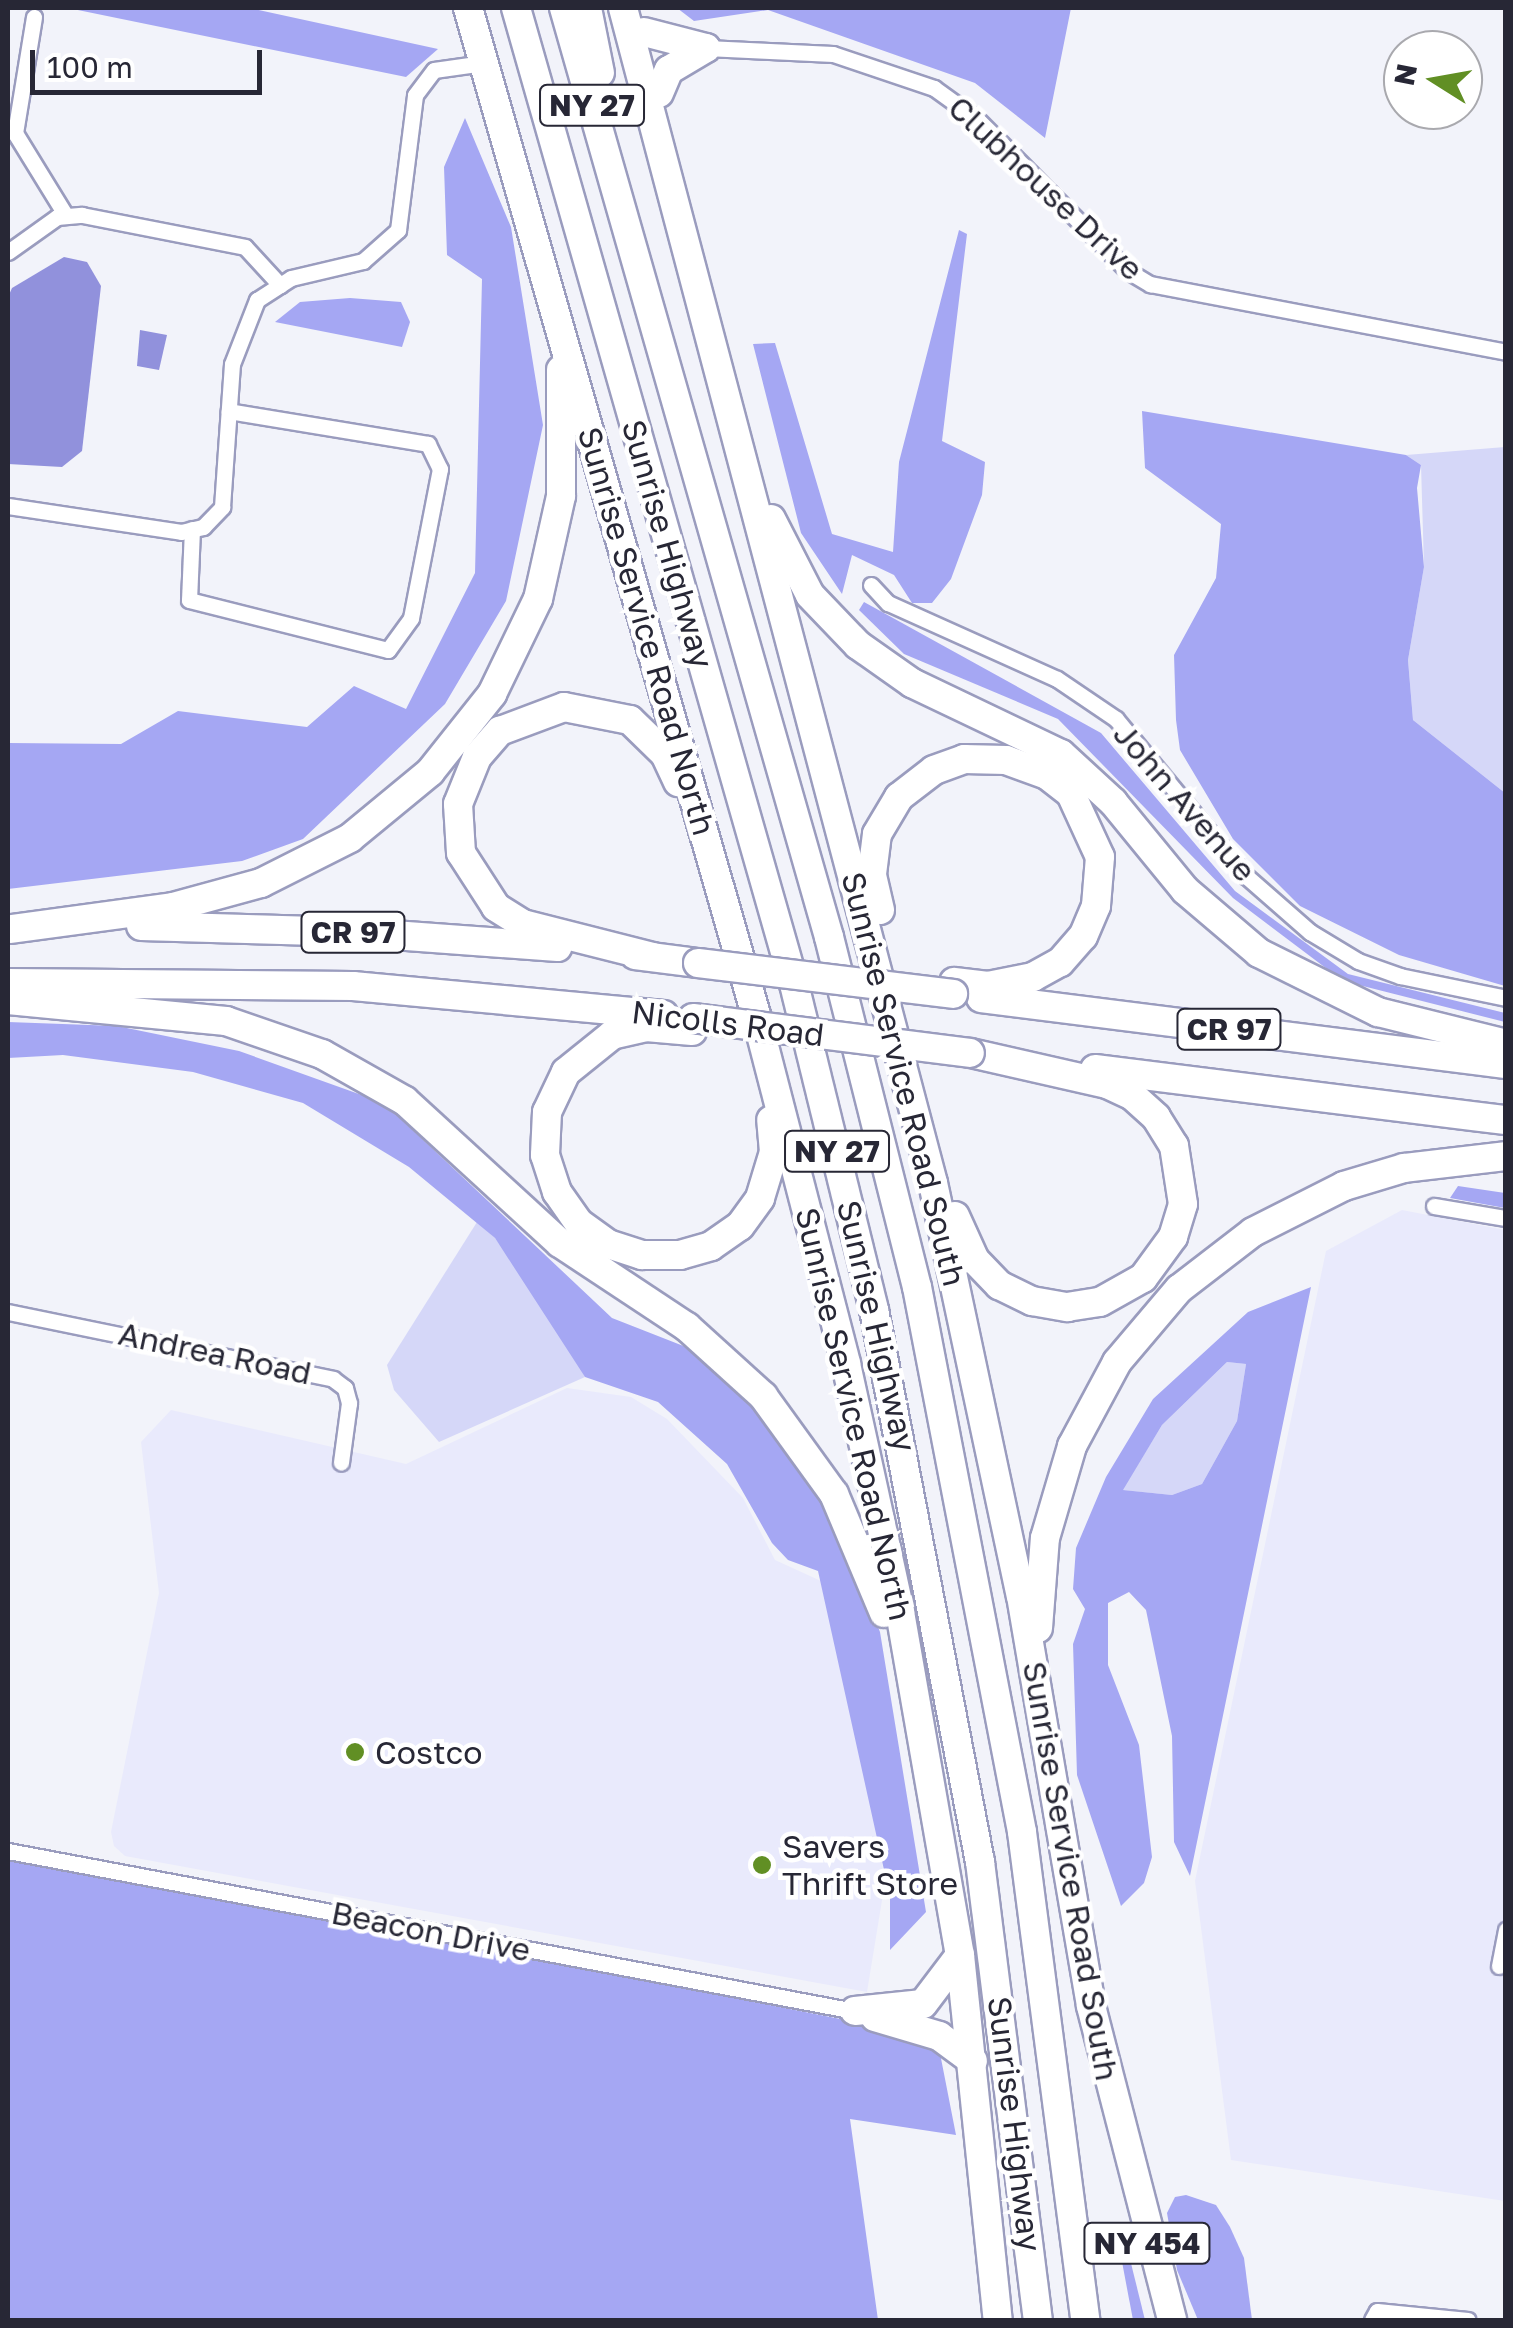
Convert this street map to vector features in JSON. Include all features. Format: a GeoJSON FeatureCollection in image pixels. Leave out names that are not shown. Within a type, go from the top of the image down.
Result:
{"type":"FeatureCollection","features":[{"type":"Feature","properties":{"kind":"highway","name":"Sunrise Service Road North"},"geometry":{"type":"LineString","coordinates":[[468,8],[719,884],[767,1022],[864,1444],[960,1955],[998,2320]]}},
{"type":"Feature","properties":{"kind":"highway","name":"Sunrise Highway"},"geometry":{"type":"LineString","coordinates":[[516,8],[789,966],[874,1310],[980,1862],[1038,2320]]}},
{"type":"Feature","properties":{"kind":"highway","name":"Sunrise Highway"},"geometry":{"type":"LineString","coordinates":[[564,8],[829,938],[929,1342],[1025,1850],[1085,2320]]}},
{"type":"Feature","properties":{"kind":"highway"},"geometry":{"type":"LineString","coordinates":[[586,8],[619,203]]}},
{"type":"Feature","properties":{"kind":"highway","name":"Sunrise Service Road South"},"geometry":{"type":"LineString","coordinates":[[624,8],[692,250],[920,1129],[1036,1674],[1092,2006],[1128,2163],[1172,2320]]}},
{"type":"Feature","properties":{"kind":"highway"},"geometry":{"type":"LineString","coordinates":[[641,20],[692,250]]}},
{"type":"Feature","properties":{"kind":"highway"},"geometry":{"type":"LineString","coordinates":[[641,20],[706,48]]}},
{"type":"Feature","properties":{"kind":"highway"},"geometry":{"type":"LineString","coordinates":[[659,93],[669,70],[706,48]]}},
{"type":"Feature","properties":{"kind":"highway"},"geometry":{"type":"LineString","coordinates":[[10,929],[173,908],[261,884],[350,838],[430,772],[510,663],[548,564],[564,462],[558,319]]}},
{"type":"Feature","properties":{"kind":"highway"},"geometry":{"type":"LineString","coordinates":[[741,440],[799,578],[840,630],[875,660],[1061,754],[1113,802],[1209,914],[1287,971],[1378,1012],[1506,1044]]}},
{"type":"Feature","properties":{"kind":"highway"},"geometry":{"type":"LineString","coordinates":[[653,957],[523,924],[485,896],[461,853],[457,820],[469,772],[487,744],[516,722],[564,707],[630,720],[673,768],[719,884]]}},
{"type":"Feature","properties":{"kind":"highway"},"geometry":{"type":"LineString","coordinates":[[889,1011],[872,874],[882,822],[898,797],[934,770],[964,760],[1006,760],[1047,775],[1080,806],[1100,858],[1096,906],[1083,936],[1046,971],[1003,985],[954,988]]}},
{"type":"Feature","properties":{"kind":"highway","name":"Nicolls Road"},"geometry":{"type":"LineString","coordinates":[[10,929],[319,930],[653,957],[870,983],[954,988]]}},
{"type":"Feature","properties":{"kind":"highway","name":"Nicolls Road"},"geometry":{"type":"LineString","coordinates":[[8,984],[353,986],[692,1024]]}},
{"type":"Feature","properties":{"kind":"highway","name":"CR 97"},"geometry":{"type":"LineString","coordinates":[[954,988],[1506,1064]]}},
{"type":"Feature","properties":{"kind":"highway"},"geometry":{"type":"LineString","coordinates":[[8,1000],[226,1022],[352,1068],[452,1138],[560,1243],[687,1327],[740,1371],[818,1466],[863,1552],[882,1604],[916,1771],[943,1854]]}},
{"type":"Feature","properties":{"kind":"highway"},"geometry":{"type":"LineString","coordinates":[[767,1022],[774,1139],[760,1198],[740,1226],[711,1246],[660,1256],[624,1250],[592,1234],[557,1192],[545,1155],[548,1112],[566,1072],[593,1045],[646,1027],[692,1024],[767,1022]]}},
{"type":"Feature","properties":{"kind":"highway","name":"Nicolls Road"},"geometry":{"type":"LineString","coordinates":[[767,1022],[970,1053],[1506,1120]]}},
{"type":"Feature","properties":{"kind":"highway"},"geometry":{"type":"LineString","coordinates":[[920,1129],[975,1260],[1014,1295],[1050,1306],[1100,1302],[1143,1278],[1165,1252],[1180,1219],[1183,1185],[1174,1146],[1156,1117],[1107,1084],[970,1053]]}},
{"type":"Feature","properties":{"kind":"highway"},"geometry":{"type":"LineString","coordinates":[[1036,1674],[1041,1572],[1056,1493],[1100,1389],[1146,1325],[1225,1251],[1314,1199],[1404,1168],[1506,1156]]}},
{"type":"Feature","properties":{"kind":"highway"},"geometry":{"type":"LineString","coordinates":[[855,2011],[923,2004],[960,1955]]}},
{"type":"Feature","properties":{"kind":"highway"},"geometry":{"type":"LineString","coordinates":[[855,2011],[940,2036],[973,2061]]}},
{"type":"Feature","properties":{"kind":"street"},"geometry":{"type":"LineString","coordinates":[[34,18],[15,133],[66,216]]}},
{"type":"Feature","properties":{"kind":"street","name":"Clubhouse Drive"},"geometry":{"type":"LineString","coordinates":[[706,48],[833,54],[934,88],[977,119],[1128,272],[1150,284],[1506,352]]}},
{"type":"Feature","properties":{"kind":"street"},"geometry":{"type":"LineString","coordinates":[[8,506],[105,523],[192,529],[222,506],[232,364],[257,300],[280,285],[363,261],[398,230],[415,95],[434,70],[484,63]]}},
{"type":"Feature","properties":{"kind":"street"},"geometry":{"type":"LineString","coordinates":[[8,252],[66,216],[244,247],[280,285]]}},
{"type":"Feature","properties":{"kind":"street"},"geometry":{"type":"LineString","coordinates":[[192,529],[188,600],[388,650],[411,618],[440,469],[428,444],[228,411]]}},
{"type":"Feature","properties":{"kind":"street","name":"John Avenue"},"geometry":{"type":"LineString","coordinates":[[871,585],[888,604],[1056,679],[1116,719],[1246,876],[1310,932],[1358,961],[1400,976],[1506,998]]}},
{"type":"Feature","properties":{"kind":"street"},"geometry":{"type":"LineString","coordinates":[[1434,1206],[1506,1218]]}},
{"type":"Feature","properties":{"kind":"street","name":"Andrea Road"},"geometry":{"type":"LineString","coordinates":[[8,1312],[333,1379],[349,1403],[340,1462]]}},
{"type":"Feature","properties":{"kind":"street","name":"Beacon Drive"},"geometry":{"type":"LineString","coordinates":[[8,1851],[855,2011]]}},
{"type":"Feature","properties":{"kind":"street"},"geometry":{"type":"LineString","coordinates":[[1499,1966],[1506,1930]]}},
{"type":"Feature","properties":{"kind":"street"},"geometry":{"type":"LineString","coordinates":[[1372,2320],[1377,2310],[1468,2320]]}},
{"type":"Feature","properties":{"kind":"shaded area"},"geometry":{"type":"Polygon","coordinates":[[[68,8],[249,8],[438,49],[406,77],[68,8]]]}},
{"type":"Feature","properties":{"kind":"shaded area"},"geometry":{"type":"Polygon","coordinates":[[[677,8],[1071,8],[1045,138],[975,83],[768,10],[694,21],[677,8]]]}},
{"type":"Feature","properties":{"kind":"shaded area"},"geometry":{"type":"Polygon","coordinates":[[[465,118],[511,227],[543,425],[506,601],[445,704],[303,839],[242,861],[8,889],[8,743],[121,744],[178,711],[307,727],[354,686],[406,709],[475,573],[482,279],[447,255],[444,167],[465,118]]]}},
{"type":"Feature","properties":{"kind":"shaded area"},"geometry":{"type":"Polygon","coordinates":[[[959,230],[967,234],[942,441],[985,462],[982,495],[951,579],[932,603],[912,603],[894,575],[852,555],[842,594],[801,533],[753,344],[775,343],[832,534],[893,552],[899,462],[959,230]]]}},
{"type":"Feature","properties":{"kind":"shaded area"},"geometry":{"type":"Polygon","coordinates":[[[64,257],[87,262],[101,286],[82,451],[62,467],[8,464],[8,297],[12,288],[64,257]]]}},
{"type":"Feature","properties":{"kind":"shaded area"},"geometry":{"type":"Polygon","coordinates":[[[350,298],[401,302],[410,322],[402,347],[275,322],[300,302],[350,298]]]}},
{"type":"Feature","properties":{"kind":"shaded area"},"geometry":{"type":"Polygon","coordinates":[[[140,330],[167,335],[159,370],[137,366],[140,330]]]}},
{"type":"Feature","properties":{"kind":"shaded area"},"geometry":{"type":"Polygon","coordinates":[[[1142,411],[1406,455],[1421,465],[1417,488],[1424,567],[1408,660],[1413,720],[1505,793],[1505,986],[1399,955],[1300,906],[1233,839],[1180,750],[1176,720],[1174,655],[1216,578],[1221,524],[1145,468],[1142,411]]]}},
{"type":"Feature","properties":{"kind":"shaded area"},"geometry":{"type":"Polygon","coordinates":[[[1505,447],[1505,793],[1413,720],[1408,660],[1424,567],[1421,465],[1406,455],[1505,447]]]}},
{"type":"Feature","properties":{"kind":"shaded area"},"geometry":{"type":"Polygon","coordinates":[[[864,602],[1101,733],[1235,891],[1348,974],[1505,1013],[1505,1022],[1343,981],[1233,898],[1058,719],[904,654],[859,610],[864,602]]]}},
{"type":"Feature","properties":{"kind":"shaded area"},"geometry":{"type":"Polygon","coordinates":[[[8,1022],[117,1026],[239,1051],[384,1103],[612,1318],[686,1347],[771,1422],[841,1532],[880,1632],[926,1912],[890,1950],[890,1897],[818,1571],[788,1560],[772,1543],[727,1464],[658,1402],[585,1377],[495,1238],[409,1167],[303,1103],[193,1072],[63,1055],[8,1058],[8,1022]]]}},
{"type":"Feature","properties":{"kind":"shaded area"},"geometry":{"type":"Polygon","coordinates":[[[1458,1186],[1505,1193],[1505,1208],[1450,1198],[1458,1186]]]}},
{"type":"Feature","properties":{"kind":"shaded area"},"geometry":{"type":"Polygon","coordinates":[[[1402,1210],[1505,1230],[1505,2201],[1231,2160],[1195,1881],[1326,1251],[1402,1210]]]}},
{"type":"Feature","properties":{"kind":"shaded area"},"geometry":{"type":"Polygon","coordinates":[[[477,1222],[495,1238],[564,1335],[585,1377],[439,1442],[394,1390],[387,1365],[477,1222]]]}},
{"type":"Feature","properties":{"kind":"shaded area"},"geometry":{"type":"Polygon","coordinates":[[[1311,1287],[1190,1876],[1174,1842],[1172,1736],[1146,1610],[1129,1592],[1108,1603],[1108,1665],[1139,1745],[1152,1857],[1144,1883],[1121,1906],[1077,1775],[1073,1644],[1085,1609],[1073,1589],[1076,1548],[1106,1477],[1153,1399],[1248,1312],[1311,1287]],[[1227,1362],[1162,1425],[1123,1490],[1172,1495],[1202,1484],[1237,1421],[1246,1364],[1227,1362]]]}},
{"type":"Feature","properties":{"kind":"shaded area"},"geometry":{"type":"Polygon","coordinates":[[[1227,1362],[1246,1364],[1237,1421],[1202,1484],[1172,1495],[1122,1490],[1162,1425],[1227,1362]]]}},
{"type":"Feature","properties":{"kind":"shaded area"},"geometry":{"type":"Polygon","coordinates":[[[567,1388],[631,1397],[667,1419],[743,1498],[775,1560],[821,1581],[864,1740],[885,1882],[867,1992],[125,1856],[114,1846],[111,1832],[159,1593],[141,1442],[171,1410],[406,1464],[567,1388]]]}},
{"type":"Feature","properties":{"kind":"shaded area"},"geometry":{"type":"Polygon","coordinates":[[[8,1855],[937,2038],[956,2135],[850,2119],[878,2320],[8,2320],[8,1855]]]}},
{"type":"Feature","properties":{"kind":"shaded area"},"geometry":{"type":"Polygon","coordinates":[[[1186,2195],[1216,2205],[1230,2227],[1244,2258],[1252,2320],[1198,2320],[1177,2270],[1167,2213],[1175,2197],[1186,2195]]]}},
{"type":"Feature","properties":{"kind":"shaded area"},"geometry":{"type":"Polygon","coordinates":[[[1116,2230],[1125,2239],[1145,2320],[1133,2320],[1116,2230]]]}},
{"type":"Feature","properties":{"kind":"place","name":"Costco"},"geometry":{"type":"Point","coordinates":[355,1752]}},
{"type":"Feature","properties":{"kind":"place","name":"Savers Thrift Store"},"geometry":{"type":"Point","coordinates":[762,1865]}}]}
